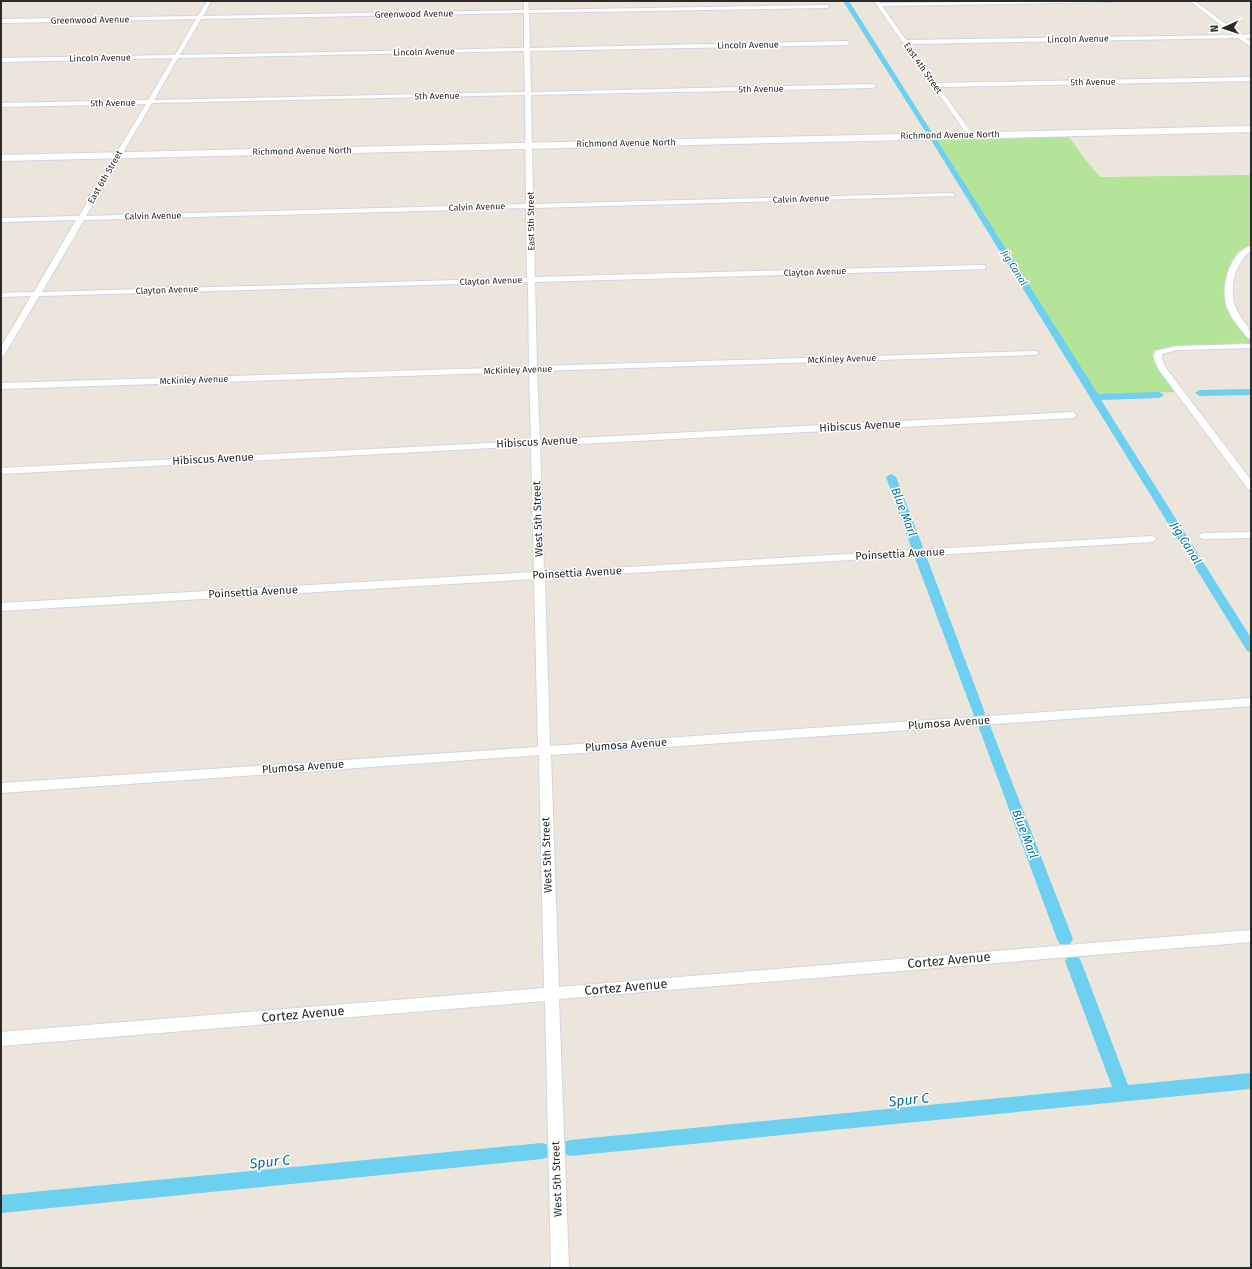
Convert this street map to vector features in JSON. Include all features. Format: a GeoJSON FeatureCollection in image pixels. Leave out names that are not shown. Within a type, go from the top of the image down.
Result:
{"type":"FeatureCollection","features":[{"type":"Feature","properties":{"kind":"street","name":"East 6th Street"},"geometry":{"type":"LineString","coordinates":[[1,354],[209,1]]}},
{"type":"Feature","properties":{"kind":"street","name":"East 5th Street"},"geometry":{"type":"LineString","coordinates":[[526,1],[535,442]]}},
{"type":"Feature","properties":{"kind":"street"},"geometry":{"type":"LineString","coordinates":[[877,3],[1112,1]]}},
{"type":"Feature","properties":{"kind":"street"},"geometry":{"type":"LineString","coordinates":[[1192,1],[1251,45]]}},
{"type":"Feature","properties":{"kind":"street","name":"East 4th Street"},"geometry":{"type":"LineString","coordinates":[[877,3],[970,135]]}},
{"type":"Feature","properties":{"kind":"street","name":"Greenwood Avenue"},"geometry":{"type":"LineString","coordinates":[[1,21],[827,6]]}},
{"type":"Feature","properties":{"kind":"street","name":"Lincoln Avenue"},"geometry":{"type":"LineString","coordinates":[[905,42],[1251,36]]}},
{"type":"Feature","properties":{"kind":"street","name":"Lincoln Avenue"},"geometry":{"type":"LineString","coordinates":[[1,60],[847,43]]}},
{"type":"Feature","properties":{"kind":"street","name":"5th Avenue"},"geometry":{"type":"LineString","coordinates":[[935,85],[1251,79]]}},
{"type":"Feature","properties":{"kind":"street","name":"5th Avenue"},"geometry":{"type":"LineString","coordinates":[[1,105],[873,86]]}},
{"type":"Feature","properties":{"kind":"street","name":"Richmond Avenue North"},"geometry":{"type":"LineString","coordinates":[[1,158],[1251,129]]}},
{"type":"Feature","properties":{"kind":"street","name":"Calvin Avenue"},"geometry":{"type":"LineString","coordinates":[[1,220],[952,195]]}},
{"type":"Feature","properties":{"kind":"street"},"geometry":{"type":"LineString","coordinates":[[1251,248],[1239,256],[1228,286],[1230,304],[1236,317],[1251,336]]}},
{"type":"Feature","properties":{"kind":"street","name":"Clayton Avenue"},"geometry":{"type":"LineString","coordinates":[[1,294],[982,267]]}},
{"type":"Feature","properties":{"kind":"street"},"geometry":{"type":"LineString","coordinates":[[1251,346],[1177,348],[1158,353],[1158,359],[1162,368],[1251,487]]}},
{"type":"Feature","properties":{"kind":"street","name":"McKinley Avenue"},"geometry":{"type":"LineString","coordinates":[[1,386],[1035,353]]}},
{"type":"Feature","properties":{"kind":"street","name":"Hibiscus Avenue"},"geometry":{"type":"LineString","coordinates":[[1,471],[1073,415]]}},
{"type":"Feature","properties":{"kind":"street","name":"West 5th Street"},"geometry":{"type":"LineString","coordinates":[[535,442],[560,1268]]}},
{"type":"Feature","properties":{"kind":"street"},"geometry":{"type":"LineString","coordinates":[[1203,536],[1251,535]]}},
{"type":"Feature","properties":{"kind":"street","name":"Poinsettia Avenue"},"geometry":{"type":"LineString","coordinates":[[1,607],[1152,539]]}},
{"type":"Feature","properties":{"kind":"street","name":"Plumosa Avenue"},"geometry":{"type":"LineString","coordinates":[[1,788],[1251,702]]}},
{"type":"Feature","properties":{"kind":"street","name":"Cortez Avenue"},"geometry":{"type":"LineString","coordinates":[[1,1039],[1251,936]]}},
{"type":"Feature","properties":{"kind":"green space"},"geometry":{"type":"Polygon","coordinates":[[[1067,134],[1100,177],[1251,175],[1251,246],[1238,251],[1231,266],[1225,289],[1229,307],[1234,317],[1251,340],[1251,343],[1159,349],[1152,354],[1154,361],[1176,392],[1091,395],[934,137],[1067,134]]]}},
{"type":"Feature","properties":{"kind":"waterway","name":"Jig Canal"},"geometry":{"type":"LineString","coordinates":[[846,1],[928,131]]}},
{"type":"Feature","properties":{"kind":"waterway","name":"Jig Canal"},"geometry":{"type":"LineString","coordinates":[[934,140],[1095,397]]}},
{"type":"Feature","properties":{"kind":"waterway","name":"Jig Canal"},"geometry":{"type":"LineString","coordinates":[[1200,393],[1251,392]]}},
{"type":"Feature","properties":{"kind":"waterway","name":"Jig Canal"},"geometry":{"type":"LineString","coordinates":[[1095,397],[1159,395]]}},
{"type":"Feature","properties":{"kind":"waterway","name":"Jig Canal"},"geometry":{"type":"LineString","coordinates":[[1095,397],[1251,648]]}},
{"type":"Feature","properties":{"kind":"waterway","name":"Blue Marl"},"geometry":{"type":"LineString","coordinates":[[891,477],[917,547]]}},
{"type":"Feature","properties":{"kind":"waterway","name":"Blue Marl"},"geometry":{"type":"LineString","coordinates":[[921,558],[979,713]]}},
{"type":"Feature","properties":{"kind":"waterway","name":"Blue Marl"},"geometry":{"type":"LineString","coordinates":[[985,728],[1065,939]]}},
{"type":"Feature","properties":{"kind":"waterway","name":"Blue Marl"},"geometry":{"type":"LineString","coordinates":[[1073,961],[1123,1094]]}},
{"type":"Feature","properties":{"kind":"waterway","name":"Spur C"},"geometry":{"type":"LineString","coordinates":[[1123,1094],[1251,1081]]}},
{"type":"Feature","properties":{"kind":"waterway","name":"Spur C"},"geometry":{"type":"LineString","coordinates":[[570,1148],[1123,1094]]}},
{"type":"Feature","properties":{"kind":"waterway","name":"Spur C"},"geometry":{"type":"LineString","coordinates":[[1,1204],[542,1151]]}}]}
